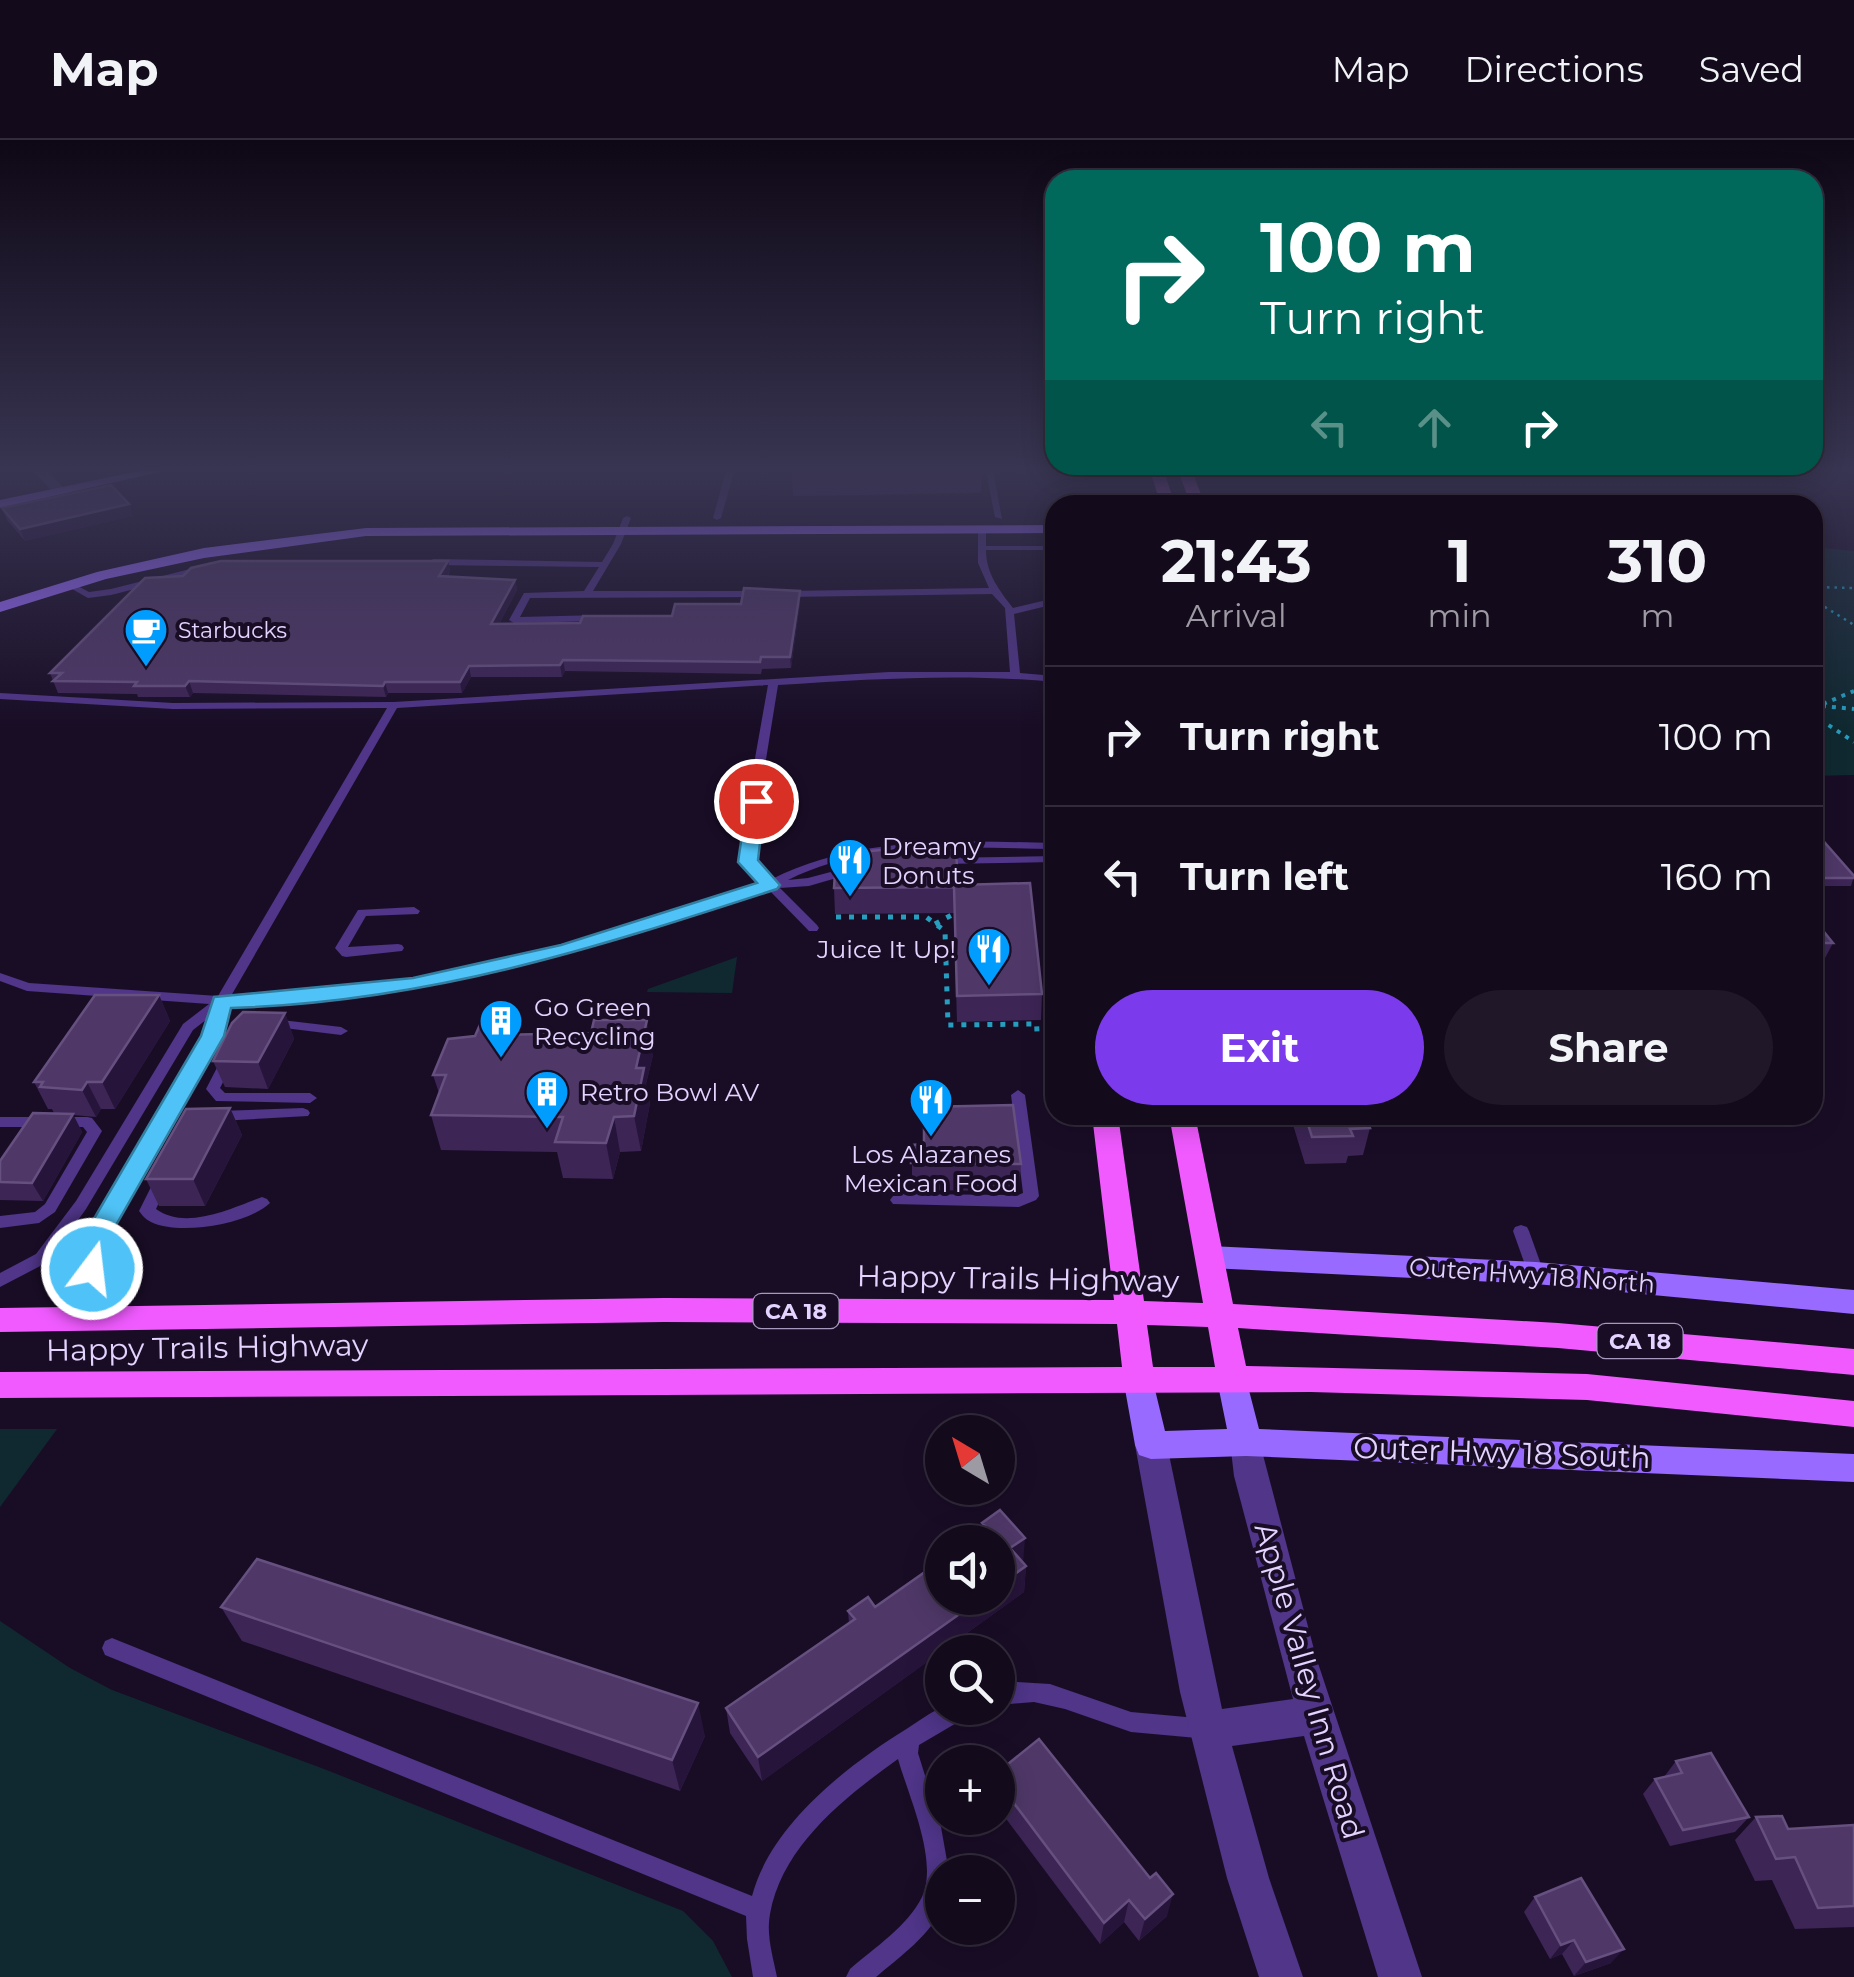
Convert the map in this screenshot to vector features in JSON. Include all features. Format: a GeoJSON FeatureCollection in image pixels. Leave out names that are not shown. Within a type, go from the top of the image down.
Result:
{"type":"FeatureCollection","features":[{"type":"Feature","properties":{"kind":"main road"},"geometry":{"type":"LineString","coordinates":[[0,593],[139,557]]}},
{"type":"Feature","properties":{"kind":"main road"},"geometry":{"type":"LineString","coordinates":[[0,607],[70,585],[188,557]]}},
{"type":"Feature","properties":{"kind":"main road"},"geometry":{"type":"LineString","coordinates":[[1106,1125],[1138,1378],[1151,1446]]}},
{"type":"Feature","properties":{"kind":"main road"},"geometry":{"type":"LineString","coordinates":[[1184,1125],[1234,1380]]}},
{"type":"Feature","properties":{"kind":"main road","name":"Outer Hwy 18 North"},"geometry":{"type":"LineString","coordinates":[[1210,1257],[1536,1273],[1854,1302]]}},
{"type":"Feature","properties":{"kind":"main road","name":"Happy Trails Highway"},"geometry":{"type":"LineString","coordinates":[[0,1320],[462,1312],[1130,1313],[1424,1326],[1854,1362]]}},
{"type":"Feature","properties":{"kind":"main road","name":"Happy Trails Highway"},"geometry":{"type":"LineString","coordinates":[[0,1385],[1138,1378],[1587,1386],[1854,1414]]}},
{"type":"Feature","properties":{"kind":"main road","name":"Apple Valley Inn Road"},"geometry":{"type":"LineString","coordinates":[[1234,1380],[1246,1442]]}},
{"type":"Feature","properties":{"kind":"main road","name":"Outer Hwy 18 South"},"geometry":{"type":"LineString","coordinates":[[1151,1446],[1246,1442],[1854,1468]]}},
{"type":"Feature","properties":{"kind":"street","name":"Apple Valley Inn Road"},"geometry":{"type":"LineString","coordinates":[[1246,1442],[1251,1476],[1316,1715],[1400,1977]]}},
{"type":"Feature","properties":{"kind":"street"},"geometry":{"type":"LineString","coordinates":[[1151,1446],[1209,1730],[1248,1878],[1281,1977]]}},
{"type":"Feature","properties":{"kind":"street"},"geometry":{"type":"LineString","coordinates":[[1209,1730],[1316,1715]]}},
{"type":"Feature","properties":{"kind":"lane"},"geometry":{"type":"LineString","coordinates":[[587,594],[606,557]]}},
{"type":"Feature","properties":{"kind":"lane"},"geometry":{"type":"LineString","coordinates":[[982,557],[994,591],[1010,612],[1015,674]]}},
{"type":"Feature","properties":{"kind":"lane"},"geometry":{"type":"LineString","coordinates":[[428,562],[602,564]]}},
{"type":"Feature","properties":{"kind":"lane"},"geometry":{"type":"LineString","coordinates":[[70,585],[88,595],[100,594],[207,568]]}},
{"type":"Feature","properties":{"kind":"lane"},"geometry":{"type":"LineString","coordinates":[[619,618],[514,620],[527,595],[994,591]]}},
{"type":"Feature","properties":{"kind":"lane"},"geometry":{"type":"LineString","coordinates":[[640,606],[644,594]]}},
{"type":"Feature","properties":{"kind":"lane"},"geometry":{"type":"LineString","coordinates":[[1010,612],[1045,603]]}},
{"type":"Feature","properties":{"kind":"lane"},"geometry":{"type":"LineString","coordinates":[[0,696],[173,706],[394,705],[889,674],[1015,674],[1045,678]]}},
{"type":"Feature","properties":{"kind":"lane"},"geometry":{"type":"LineString","coordinates":[[774,681],[752,809],[748,862],[813,928]]}},
{"type":"Feature","properties":{"kind":"lane"},"geometry":{"type":"LineString","coordinates":[[124,1318],[92,1269],[98,1234],[212,1036],[222,1002],[394,705]]}},
{"type":"Feature","properties":{"kind":"lane"},"geometry":{"type":"LineString","coordinates":[[0,977],[27,987],[222,1002],[285,1000],[413,985],[567,950],[770,885],[795,870],[864,850],[1045,846]]}},
{"type":"Feature","properties":{"kind":"lane"},"geometry":{"type":"LineString","coordinates":[[918,862],[1045,859]]}},
{"type":"Feature","properties":{"kind":"lane"},"geometry":{"type":"LineString","coordinates":[[770,885],[809,882],[886,864]]}},
{"type":"Feature","properties":{"kind":"lane"},"geometry":{"type":"LineString","coordinates":[[398,948],[346,953],[342,948],[362,913],[414,910]]}},
{"type":"Feature","properties":{"kind":"lane"},"geometry":{"type":"LineString","coordinates":[[0,1281],[42,1258],[81,1205],[188,1027],[222,1002]]}},
{"type":"Feature","properties":{"kind":"lane"},"geometry":{"type":"LineString","coordinates":[[262,1025],[279,1022],[341,1032]]}},
{"type":"Feature","properties":{"kind":"lane"},"geometry":{"type":"LineString","coordinates":[[202,1121],[306,1106],[235,1100],[214,1094],[239,1038]]}},
{"type":"Feature","properties":{"kind":"lane"},"geometry":{"type":"LineString","coordinates":[[898,1200],[1019,1201],[1031,1196],[1018,1095]]}},
{"type":"Feature","properties":{"kind":"lane"},"geometry":{"type":"LineString","coordinates":[[0,1122],[87,1122],[95,1131],[50,1208],[38,1217],[0,1222]]}},
{"type":"Feature","properties":{"kind":"lane"},"geometry":{"type":"LineString","coordinates":[[165,1172],[148,1202],[154,1218],[228,1219],[262,1203]]}},
{"type":"Feature","properties":{"kind":"lane"},"geometry":{"type":"LineString","coordinates":[[1520,1231],[1536,1273]]}},
{"type":"Feature","properties":{"kind":"lane"},"geometry":{"type":"LineString","coordinates":[[112,1648],[759,1910]]}},
{"type":"Feature","properties":{"kind":"lane"},"geometry":{"type":"LineString","coordinates":[[1015,1691],[1043,1690],[1082,1708],[1132,1722],[1209,1730]]}},
{"type":"Feature","properties":{"kind":"lane"},"geometry":{"type":"LineString","coordinates":[[765,1977],[759,1910],[770,1872],[800,1827],[935,1725]]}},
{"type":"Feature","properties":{"kind":"lane"},"geometry":{"type":"LineString","coordinates":[[858,1977],[915,1924],[934,1900],[938,1886],[933,1840],[907,1754],[909,1741]]}},
{"type":"Feature","properties":{"kind":"path"},"geometry":{"type":"LineString","coordinates":[[1823,588],[1854,588]]}},
{"type":"Feature","properties":{"kind":"path"},"geometry":{"type":"LineString","coordinates":[[1823,606],[1854,625]]}},
{"type":"Feature","properties":{"kind":"path"},"geometry":{"type":"LineString","coordinates":[[1823,704],[1854,691]]}},
{"type":"Feature","properties":{"kind":"path"},"geometry":{"type":"LineString","coordinates":[[1823,705],[1854,709]]}},
{"type":"Feature","properties":{"kind":"path"},"geometry":{"type":"LineString","coordinates":[[1823,721],[1854,742]]}},
{"type":"Feature","properties":{"kind":"path"},"geometry":{"type":"LineString","coordinates":[[935,924],[972,903]]}},
{"type":"Feature","properties":{"kind":"path"},"geometry":{"type":"LineString","coordinates":[[836,917],[926,917],[945,931],[948,1026],[1034,1024],[1034,1029],[1045,1028]]}},
{"type":"Feature","properties":{"kind":"shaded area"},"geometry":{"type":"Polygon","coordinates":[[[1823,557],[1854,557],[1854,775],[1823,776],[1823,557]]]}},
{"type":"Feature","properties":{"kind":"shaded area"},"geometry":{"type":"Polygon","coordinates":[[[737,957],[732,993],[647,992],[648,989],[737,957]]]}},
{"type":"Feature","properties":{"kind":"shaded area"},"geometry":{"type":"Polygon","coordinates":[[[0,1429],[57,1429],[0,1507],[0,1429]]]}},
{"type":"Feature","properties":{"kind":"shaded area"},"geometry":{"type":"Polygon","coordinates":[[[0,1621],[70,1668],[112,1690],[683,1911],[713,1941],[732,1977],[0,1977],[0,1621]]]}},
{"type":"Feature","properties":{"kind":"building"},"geometry":{"type":"Polygon","coordinates":[[[221,561],[448,561],[439,576],[515,580],[491,624],[580,623],[583,616],[672,616],[675,604],[741,604],[744,588],[800,591],[790,657],[761,657],[760,662],[563,660],[560,665],[469,666],[460,682],[385,682],[383,686],[189,681],[185,686],[134,686],[137,682],[53,681],[62,673],[50,673],[145,578],[183,576],[191,568],[221,561]]]}},
{"type":"Feature","properties":{"kind":"building"},"geometry":{"type":"Polygon","coordinates":[[[1823,841],[1854,876],[1823,878],[1823,841]]]}},
{"type":"Feature","properties":{"kind":"building"},"geometry":{"type":"Polygon","coordinates":[[[956,850],[958,885],[1030,883],[1042,994],[957,996],[954,887],[834,888],[836,858],[859,857],[860,852],[956,850]]]}},
{"type":"Feature","properties":{"kind":"building"},"geometry":{"type":"Polygon","coordinates":[[[95,995],[159,995],[102,1082],[87,1082],[82,1090],[40,1087],[43,1082],[34,1082],[95,995]]]}},
{"type":"Feature","properties":{"kind":"building"},"geometry":{"type":"Polygon","coordinates":[[[243,1012],[285,1013],[258,1062],[213,1061],[232,1023],[243,1012]]]}},
{"type":"Feature","properties":{"kind":"building"},"geometry":{"type":"Polygon","coordinates":[[[482,1020],[506,1020],[500,1035],[591,1033],[594,1020],[647,1020],[636,1068],[644,1068],[634,1116],[614,1117],[606,1143],[555,1142],[563,1117],[431,1115],[446,1075],[433,1075],[448,1039],[475,1036],[482,1020]]]}},
{"type":"Feature","properties":{"kind":"building"},"geometry":{"type":"Polygon","coordinates":[[[1013,1105],[1021,1164],[911,1163],[912,1145],[924,1144],[924,1107],[1013,1105]]]}},
{"type":"Feature","properties":{"kind":"building"},"geometry":{"type":"Polygon","coordinates":[[[230,1108],[193,1179],[146,1179],[186,1109],[230,1108]]]}},
{"type":"Feature","properties":{"kind":"building"},"geometry":{"type":"Polygon","coordinates":[[[33,1113],[73,1114],[32,1183],[0,1182],[0,1161],[33,1113]]]}},
{"type":"Feature","properties":{"kind":"building"},"geometry":{"type":"Polygon","coordinates":[[[1308,1125],[1370,1128],[1350,1129],[1353,1136],[1312,1137],[1308,1125]]]}},
{"type":"Feature","properties":{"kind":"building"},"geometry":{"type":"Polygon","coordinates":[[[1000,1510],[1013,1525],[984,1525],[1000,1510]]]}},
{"type":"Feature","properties":{"kind":"building"},"geometry":{"type":"Polygon","coordinates":[[[1015,1527],[1025,1538],[1015,1545],[1015,1527]]]}},
{"type":"Feature","properties":{"kind":"building"},"geometry":{"type":"Polygon","coordinates":[[[1015,1554],[1026,1566],[1015,1574],[1015,1554]]]}},
{"type":"Feature","properties":{"kind":"building"},"geometry":{"type":"Polygon","coordinates":[[[257,1559],[698,1703],[672,1760],[221,1607],[257,1559]]]}},
{"type":"Feature","properties":{"kind":"building"},"geometry":{"type":"Polygon","coordinates":[[[925,1572],[925,1615],[958,1615],[758,1757],[726,1708],[855,1619],[848,1611],[868,1597],[875,1607],[925,1572]]]}},
{"type":"Feature","properties":{"kind":"building"},"geometry":{"type":"Polygon","coordinates":[[[1039,1739],[1150,1878],[1156,1873],[1173,1894],[1145,1919],[1129,1900],[1104,1923],[1015,1805],[1015,1758],[1039,1739]]]}},
{"type":"Feature","properties":{"kind":"building"},"geometry":{"type":"Polygon","coordinates":[[[1711,1753],[1749,1817],[1683,1830],[1655,1779],[1682,1773],[1676,1761],[1711,1753]]]}},
{"type":"Feature","properties":{"kind":"building"},"geometry":{"type":"Polygon","coordinates":[[[1782,1816],[1788,1829],[1854,1825],[1854,1906],[1818,1908],[1795,1857],[1776,1859],[1756,1817],[1782,1816]]]}},
{"type":"Feature","properties":{"kind":"building"},"geometry":{"type":"Polygon","coordinates":[[[1581,1878],[1624,1949],[1586,1962],[1574,1940],[1561,1945],[1535,1897],[1581,1878]]]}},
{"type":"Feature","properties":{"kind":"place","name":"Starbucks"},"geometry":{"type":"Point","coordinates":[146,668]}},
{"type":"Feature","properties":{"kind":"place","name":"Dreamy Donuts"},"geometry":{"type":"Point","coordinates":[850,898]}},
{"type":"Feature","properties":{"kind":"place","name":"Juice It Up!"},"geometry":{"type":"Point","coordinates":[989,987]}},
{"type":"Feature","properties":{"kind":"place","name":"Go Green Recycling"},"geometry":{"type":"Point","coordinates":[501,1059]}},
{"type":"Feature","properties":{"kind":"place","name":"Retro Bowl AV"},"geometry":{"type":"Point","coordinates":[547,1130]}},
{"type":"Feature","properties":{"kind":"place","name":"Los Alazanes Mexican Food"},"geometry":{"type":"Point","coordinates":[931,1138]}},
{"type":"Feature","properties":{"kind":"route"},"geometry":{"type":"LineString","coordinates":[[92,1269],[98,1234],[212,1036],[222,1002],[285,1000],[413,985],[567,950],[770,885],[748,862],[756,801]]}}]}
